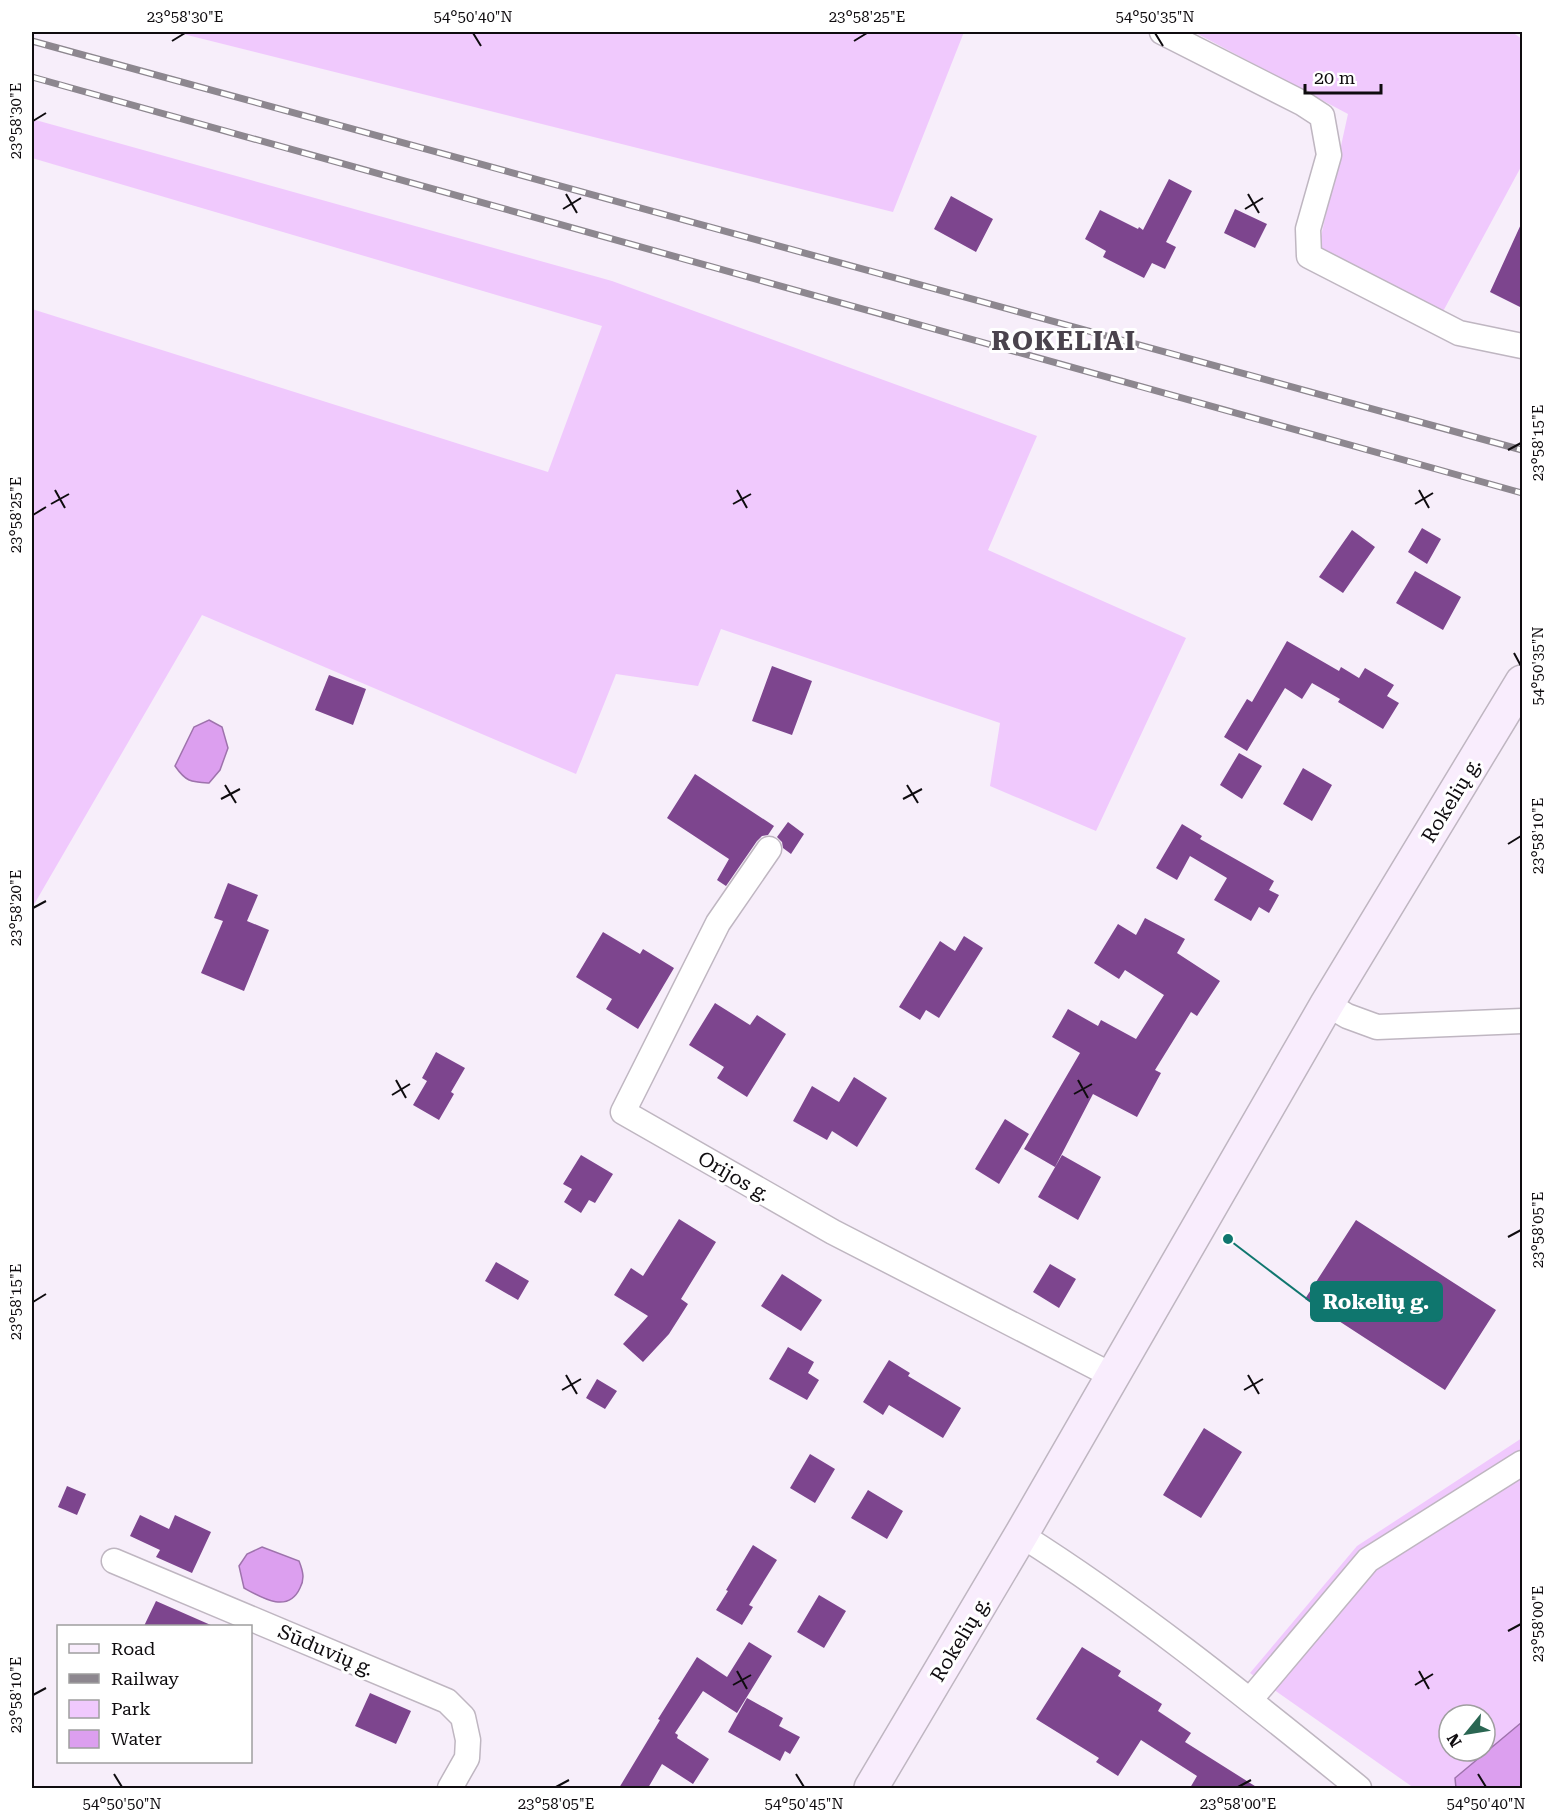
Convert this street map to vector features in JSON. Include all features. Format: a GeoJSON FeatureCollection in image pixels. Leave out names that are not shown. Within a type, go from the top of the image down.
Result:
{"type":"FeatureCollection","features":[{"type":"Feature","properties":{"kind":"main road","name":"Rokelių g."},"geometry":{"type":"LineString","coordinates":[[871,1788],[1021,1535],[1327,1004],[1522,682]]}},
{"type":"Feature","properties":{"kind":"street"},"geometry":{"type":"LineString","coordinates":[[1162,32],[1302,103],[1322,116],[1329,155],[1308,229],[1309,256],[1459,333],[1522,346]]}},
{"type":"Feature","properties":{"kind":"street","name":"Orijos g."},"geometry":{"type":"LineString","coordinates":[[769,849],[718,924],[623,1112],[832,1232],[1113,1376]]}},
{"type":"Feature","properties":{"kind":"street"},"geometry":{"type":"LineString","coordinates":[[1327,1004],[1347,1016],[1377,1027],[1522,1021]]}},
{"type":"Feature","properties":{"kind":"street"},"geometry":{"type":"LineString","coordinates":[[1250,1700],[1368,1560],[1522,1463]]}},
{"type":"Feature","properties":{"kind":"street"},"geometry":{"type":"LineString","coordinates":[[1021,1535],[1077,1570],[1250,1700],[1359,1788]]}},
{"type":"Feature","properties":{"kind":"street","name":"Sūduvių g."},"geometry":{"type":"LineString","coordinates":[[114,1561],[447,1701],[463,1717],[468,1740],[467,1758],[450,1788]]}},
{"type":"Feature","properties":{"kind":"green space"},"geometry":{"type":"Polygon","coordinates":[[[175,32],[964,32],[893,212],[175,32]]]}},
{"type":"Feature","properties":{"kind":"green space"},"geometry":{"type":"Polygon","coordinates":[[[1194,32],[1512,32],[1522,39],[1522,165],[1440,317],[1318,250],[1348,114],[1194,32]]]}},
{"type":"Feature","properties":{"kind":"green space"},"geometry":{"type":"Polygon","coordinates":[[[32,119],[612,281],[1037,436],[988,550],[1186,638],[1096,831],[990,786],[1000,723],[721,629],[698,686],[616,674],[576,774],[202,615],[32,908],[32,309],[548,472],[602,326],[32,158],[32,119]]]}},
{"type":"Feature","properties":{"kind":"green space"},"geometry":{"type":"Polygon","coordinates":[[[1522,1438],[1522,1722],[1497,1743],[1497,1703],[1437,1703],[1437,1763],[1473,1763],[1455,1778],[1456,1788],[1414,1788],[1250,1673],[1357,1546],[1522,1438]]]}},
{"type":"Feature","properties":{"kind":"water"},"geometry":{"type":"Polygon","coordinates":[[[209,720],[222,727],[228,748],[220,770],[209,783],[193,781],[182,775],[175,766],[194,727],[209,720]]]}},
{"type":"Feature","properties":{"kind":"water"},"geometry":{"type":"Polygon","coordinates":[[[262,1547],[299,1561],[303,1581],[295,1596],[289,1600],[274,1602],[244,1588],[239,1566],[247,1554],[262,1547]]]}},
{"type":"Feature","properties":{"kind":"water"},"geometry":{"type":"Polygon","coordinates":[[[1522,1722],[1522,1788],[1456,1788],[1455,1778],[1473,1763],[1497,1763],[1497,1743],[1522,1722]]]}},
{"type":"Feature","properties":{"kind":"building"},"geometry":{"type":"Polygon","coordinates":[[[1169,179],[1192,191],[1166,242],[1176,247],[1165,269],[1152,263],[1144,278],[1103,257],[1106,251],[1085,239],[1100,210],[1143,230],[1169,179]]]}},
{"type":"Feature","properties":{"kind":"building"},"geometry":{"type":"Polygon","coordinates":[[[951,196],[993,219],[976,252],[934,229],[951,196]]]}},
{"type":"Feature","properties":{"kind":"building"},"geometry":{"type":"Polygon","coordinates":[[[1235,209],[1267,224],[1255,248],[1224,233],[1235,209]]]}},
{"type":"Feature","properties":{"kind":"building"},"geometry":{"type":"Polygon","coordinates":[[[1522,222],[1522,308],[1490,292],[1522,222]]]}},
{"type":"Feature","properties":{"kind":"building"},"geometry":{"type":"Polygon","coordinates":[[[1422,528],[1441,539],[1427,564],[1408,552],[1422,528]]]}},
{"type":"Feature","properties":{"kind":"building"},"geometry":{"type":"Polygon","coordinates":[[[1352,530],[1375,547],[1343,593],[1319,577],[1352,530]]]}},
{"type":"Feature","properties":{"kind":"building"},"geometry":{"type":"Polygon","coordinates":[[[1415,571],[1461,597],[1443,630],[1396,603],[1415,571]]]}},
{"type":"Feature","properties":{"kind":"building"},"geometry":{"type":"Polygon","coordinates":[[[1287,641],[1339,671],[1341,667],[1359,678],[1365,668],[1394,685],[1387,696],[1399,703],[1383,729],[1338,702],[1340,699],[1312,683],[1302,699],[1285,688],[1247,751],[1224,737],[1247,699],[1252,702],[1287,641]]]}},
{"type":"Feature","properties":{"kind":"building"},"geometry":{"type":"Polygon","coordinates":[[[772,666],[812,681],[792,735],[752,721],[772,666]]]}},
{"type":"Feature","properties":{"kind":"building"},"geometry":{"type":"Polygon","coordinates":[[[329,675],[366,689],[353,725],[315,710],[329,675]]]}},
{"type":"Feature","properties":{"kind":"building"},"geometry":{"type":"Polygon","coordinates":[[[1239,753],[1262,766],[1242,799],[1220,785],[1239,753]]]}},
{"type":"Feature","properties":{"kind":"building"},"geometry":{"type":"Polygon","coordinates":[[[1303,768],[1332,785],[1312,821],[1283,804],[1303,768]]]}},
{"type":"Feature","properties":{"kind":"building"},"geometry":{"type":"Polygon","coordinates":[[[695,774],[774,826],[768,835],[762,836],[757,841],[726,886],[717,880],[729,859],[667,818],[695,774]]]}},
{"type":"Feature","properties":{"kind":"building"},"geometry":{"type":"Polygon","coordinates":[[[788,822],[804,834],[791,854],[783,848],[782,842],[777,837],[788,822]]]}},
{"type":"Feature","properties":{"kind":"building"},"geometry":{"type":"Polygon","coordinates":[[[1182,824],[1202,836],[1200,839],[1274,881],[1269,890],[1279,895],[1269,913],[1259,907],[1251,921],[1214,900],[1227,878],[1190,856],[1177,880],[1156,868],[1182,824]]]}},
{"type":"Feature","properties":{"kind":"building"},"geometry":{"type":"Polygon","coordinates":[[[228,883],[258,895],[247,921],[269,930],[244,991],[201,973],[223,921],[214,918],[228,883]]]}},
{"type":"Feature","properties":{"kind":"building"},"geometry":{"type":"Polygon","coordinates":[[[1145,918],[1185,939],[1177,953],[1220,981],[1197,1016],[1191,1012],[1155,1070],[1161,1073],[1137,1117],[1093,1094],[1055,1167],[1024,1149],[1080,1053],[1052,1037],[1068,1009],[1098,1026],[1101,1020],[1136,1039],[1164,995],[1125,970],[1119,979],[1094,963],[1118,924],[1136,935],[1145,918]]]}},
{"type":"Feature","properties":{"kind":"building"},"geometry":{"type":"Polygon","coordinates":[[[603,932],[640,954],[643,949],[674,968],[638,1029],[606,1009],[612,999],[576,977],[603,932]]]}},
{"type":"Feature","properties":{"kind":"building"},"geometry":{"type":"Polygon","coordinates":[[[964,936],[983,948],[939,1018],[926,1010],[920,1020],[899,1007],[940,941],[955,951],[964,936]]]}},
{"type":"Feature","properties":{"kind":"building"},"geometry":{"type":"Polygon","coordinates":[[[715,1003],[750,1025],[757,1015],[786,1034],[747,1097],[717,1078],[724,1067],[689,1045],[715,1003]]]}},
{"type":"Feature","properties":{"kind":"building"},"geometry":{"type":"Polygon","coordinates":[[[436,1052],[465,1068],[439,1120],[413,1105],[427,1081],[422,1078],[436,1052]]]}},
{"type":"Feature","properties":{"kind":"building"},"geometry":{"type":"Polygon","coordinates":[[[854,1077],[887,1098],[857,1147],[832,1131],[827,1140],[793,1121],[812,1086],[839,1102],[854,1077]]]}},
{"type":"Feature","properties":{"kind":"building"},"geometry":{"type":"Polygon","coordinates":[[[1005,1119],[1029,1134],[999,1184],[975,1169],[1005,1119]]]}},
{"type":"Feature","properties":{"kind":"building"},"geometry":{"type":"Polygon","coordinates":[[[581,1155],[613,1174],[595,1203],[589,1200],[581,1213],[564,1202],[572,1189],[563,1184],[581,1155]]]}},
{"type":"Feature","properties":{"kind":"building"},"geometry":{"type":"Polygon","coordinates":[[[1062,1155],[1101,1177],[1078,1220],[1038,1197],[1062,1155]]]}},
{"type":"Feature","properties":{"kind":"building"},"geometry":{"type":"Polygon","coordinates":[[[679,1219],[716,1242],[681,1299],[688,1304],[669,1334],[643,1362],[623,1344],[648,1316],[614,1295],[631,1268],[643,1276],[679,1219]]]}},
{"type":"Feature","properties":{"kind":"building"},"geometry":{"type":"Polygon","coordinates":[[[1356,1220],[1496,1310],[1445,1390],[1305,1299],[1356,1220]]]}},
{"type":"Feature","properties":{"kind":"building"},"geometry":{"type":"Polygon","coordinates":[[[496,1262],[529,1281],[518,1300],[485,1281],[496,1262]]]}},
{"type":"Feature","properties":{"kind":"building"},"geometry":{"type":"Polygon","coordinates":[[[1050,1264],[1076,1279],[1059,1308],[1033,1292],[1050,1264]]]}},
{"type":"Feature","properties":{"kind":"building"},"geometry":{"type":"Polygon","coordinates":[[[782,1274],[822,1300],[801,1331],[761,1306],[782,1274]]]}},
{"type":"Feature","properties":{"kind":"building"},"geometry":{"type":"Polygon","coordinates":[[[788,1347],[814,1362],[808,1373],[819,1380],[807,1400],[769,1379],[788,1347]]]}},
{"type":"Feature","properties":{"kind":"building"},"geometry":{"type":"Polygon","coordinates":[[[889,1360],[910,1373],[908,1376],[961,1408],[943,1438],[889,1405],[883,1415],[863,1402],[889,1360]]]}},
{"type":"Feature","properties":{"kind":"building"},"geometry":{"type":"Polygon","coordinates":[[[597,1379],[617,1391],[605,1409],[586,1398],[597,1379]]]}},
{"type":"Feature","properties":{"kind":"building"},"geometry":{"type":"Polygon","coordinates":[[[1204,1428],[1242,1452],[1201,1518],[1163,1495],[1204,1428]]]}},
{"type":"Feature","properties":{"kind":"building"},"geometry":{"type":"Polygon","coordinates":[[[810,1454],[835,1469],[815,1503],[790,1488],[810,1454]]]}},
{"type":"Feature","properties":{"kind":"building"},"geometry":{"type":"Polygon","coordinates":[[[67,1486],[86,1494],[77,1515],[58,1507],[67,1486]]]}},
{"type":"Feature","properties":{"kind":"building"},"geometry":{"type":"Polygon","coordinates":[[[868,1490],[903,1511],[887,1539],[851,1518],[868,1490]]]}},
{"type":"Feature","properties":{"kind":"building"},"geometry":{"type":"Polygon","coordinates":[[[140,1515],[169,1529],[175,1515],[211,1532],[192,1573],[156,1557],[160,1550],[130,1536],[140,1515]]]}},
{"type":"Feature","properties":{"kind":"building"},"geometry":{"type":"Polygon","coordinates":[[[753,1545],[777,1560],[749,1605],[753,1607],[742,1625],[716,1610],[753,1545]]]}},
{"type":"Feature","properties":{"kind":"building"},"geometry":{"type":"Polygon","coordinates":[[[819,1595],[846,1611],[824,1648],[797,1632],[819,1595]]]}},
{"type":"Feature","properties":{"kind":"building"},"geometry":{"type":"Polygon","coordinates":[[[156,1601],[211,1625],[144,1625],[156,1601]]]}},
{"type":"Feature","properties":{"kind":"building"},"geometry":{"type":"Polygon","coordinates":[[[749,1642],[772,1656],[737,1713],[703,1691],[675,1733],[678,1735],[677,1738],[709,1759],[693,1784],[662,1764],[648,1788],[619,1788],[697,1657],[727,1677],[749,1642]]]}},
{"type":"Feature","properties":{"kind":"building"},"geometry":{"type":"Polygon","coordinates":[[[1082,1647],[1121,1671],[1118,1676],[1162,1704],[1158,1711],[1191,1733],[1185,1742],[1258,1788],[1190,1788],[1197,1776],[1141,1740],[1118,1776],[1096,1762],[1099,1758],[1036,1719],[1082,1647]]]}},
{"type":"Feature","properties":{"kind":"building"},"geometry":{"type":"Polygon","coordinates":[[[370,1693],[411,1711],[396,1744],[355,1726],[370,1693]]]}},
{"type":"Feature","properties":{"kind":"building"},"geometry":{"type":"Polygon","coordinates":[[[747,1698],[783,1718],[779,1726],[800,1737],[790,1754],[785,1751],[780,1761],[728,1732],[747,1698]]]}},
{"type":"Feature","properties":{"kind":"railway"},"geometry":{"type":"LineString","coordinates":[[32,41],[1522,450]]}},
{"type":"Feature","properties":{"kind":"railway"},"geometry":{"type":"LineString","coordinates":[[32,77],[1522,493]]}},
{"type":"Feature","properties":{"kind":"place","name":"Rokelių g."},"geometry":{"type":"Point","coordinates":[1228,1239]}},
{"type":"Feature","properties":{"kind":"district","name":"ROKELIAI"},"geometry":{"type":"Point","coordinates":[1064,341]}}]}
